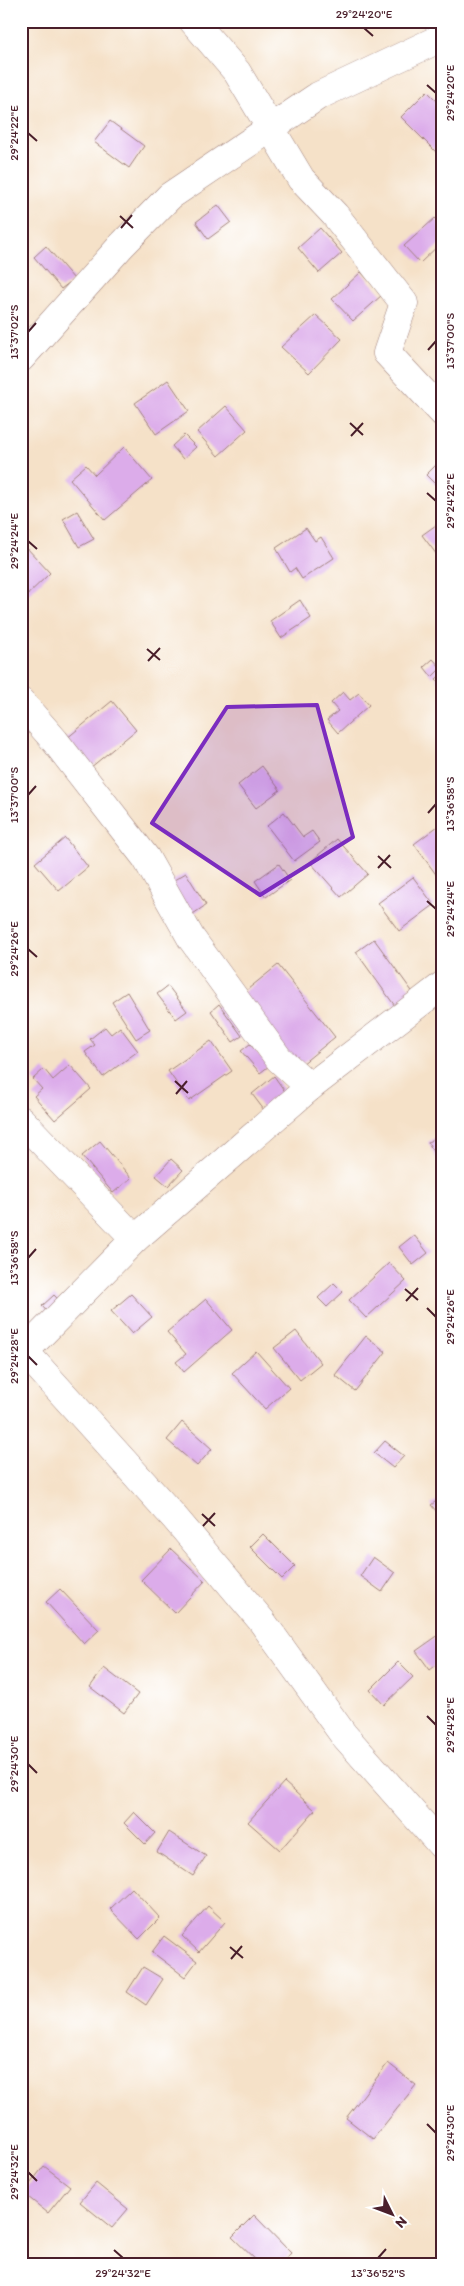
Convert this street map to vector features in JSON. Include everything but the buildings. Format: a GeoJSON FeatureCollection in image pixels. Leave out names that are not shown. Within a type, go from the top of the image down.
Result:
{"type":"FeatureCollection","features":[{"type":"Feature","properties":{"kind":"street"},"geometry":{"type":"LineString","coordinates":[[193,21],[237,72],[300,179],[335,215],[404,303],[387,353],[443,413]]}},
{"type":"Feature","properties":{"kind":"street"},"geometry":{"type":"LineString","coordinates":[[21,358],[170,196],[318,96],[443,37]]}},
{"type":"Feature","properties":{"kind":"street"},"geometry":{"type":"LineString","coordinates":[[21,702],[55,741],[146,858],[191,938],[280,1059],[310,1086]]}},
{"type":"Feature","properties":{"kind":"street"},"geometry":{"type":"LineString","coordinates":[[443,985],[310,1086],[134,1239],[23,1353],[199,1546],[261,1620],[343,1734],[443,1847]]}},
{"type":"Feature","properties":{"kind":"street"},"geometry":{"type":"LineString","coordinates":[[21,1120],[134,1239]]}},
{"type":"Feature","properties":{"kind":"highlighted area"},"geometry":{"type":"Polygon","coordinates":[[[317,705],[353,837],[260,895],[152,823],[227,707],[317,705]]]}}]}
